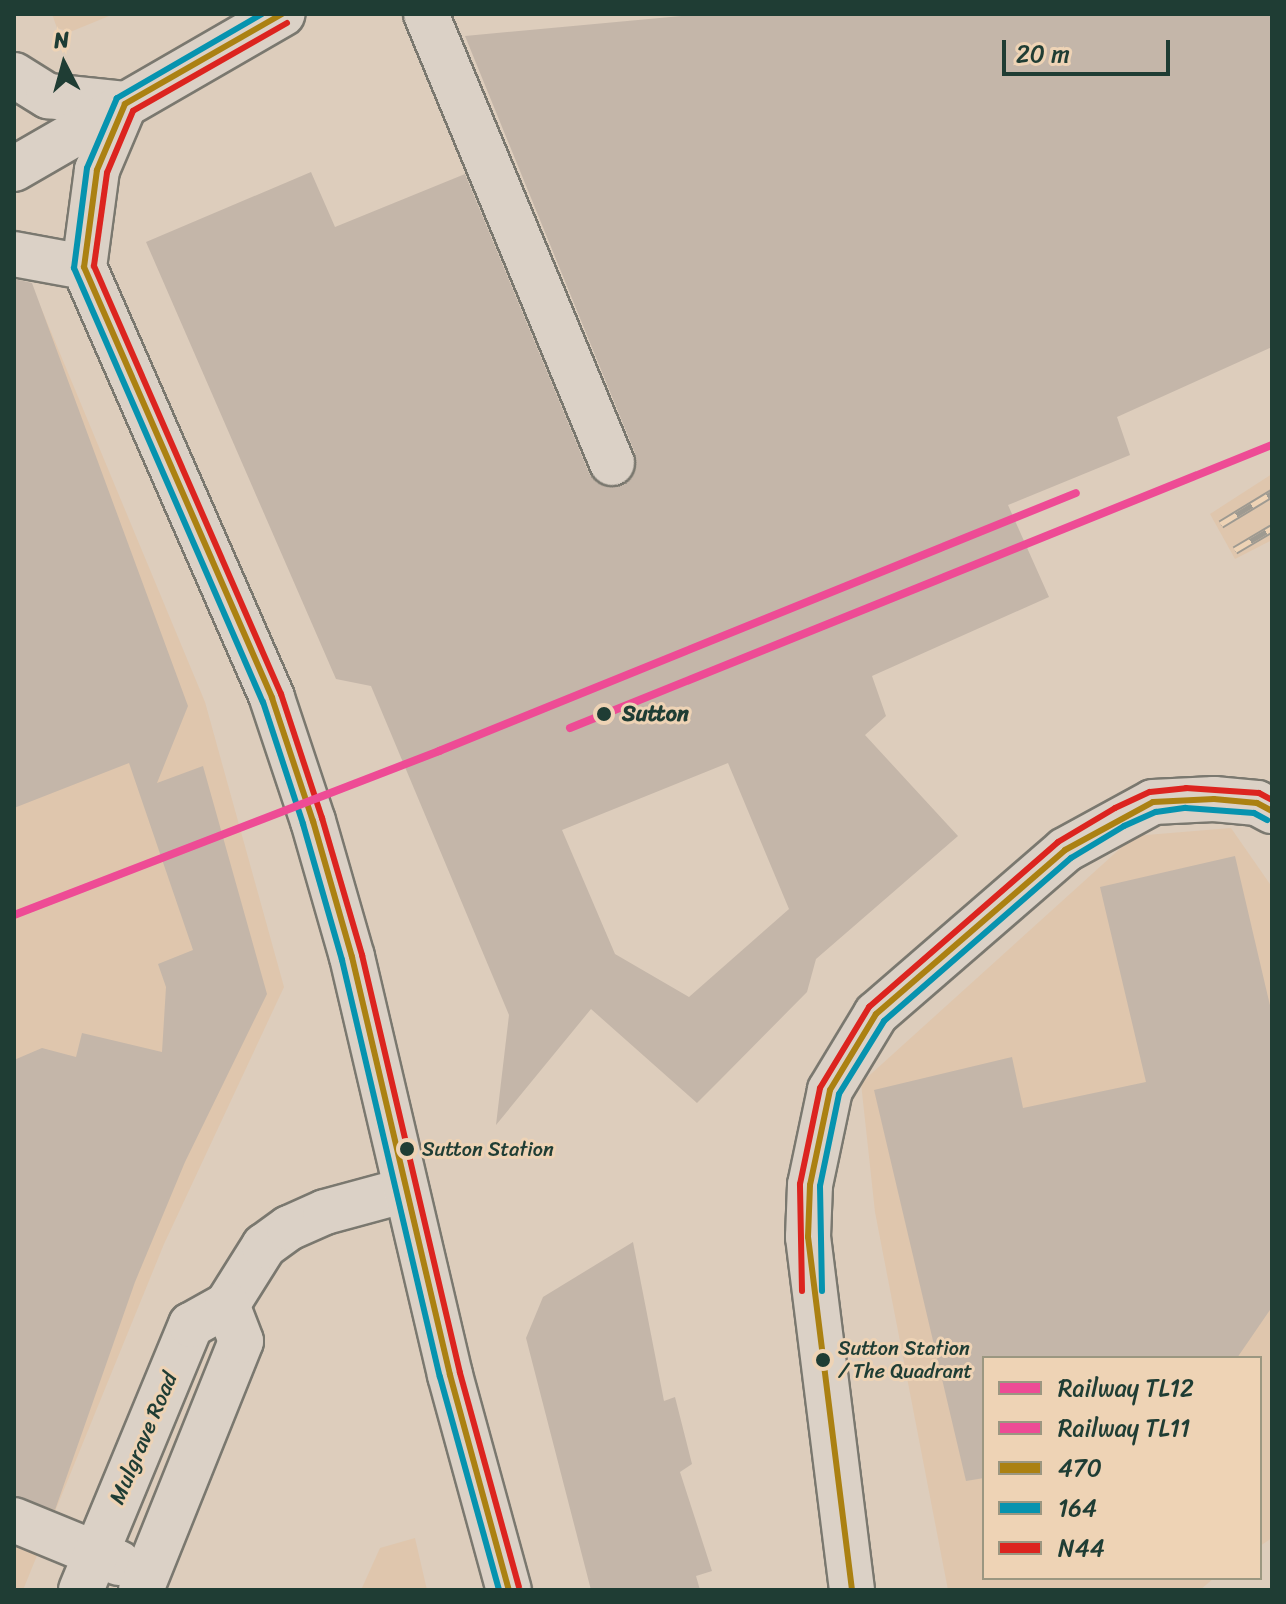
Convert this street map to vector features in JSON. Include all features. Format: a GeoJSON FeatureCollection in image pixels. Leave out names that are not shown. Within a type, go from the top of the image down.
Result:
{"type":"FeatureCollection","features":[{"type":"Feature","properties":{"kind":"main road"},"geometry":{"type":"LineString","coordinates":[[14,169],[282,14]]}},
{"type":"Feature","properties":{"kind":"main road"},"geometry":{"type":"LineString","coordinates":[[426,14],[612,463]]}},
{"type":"Feature","properties":{"kind":"main road"},"geometry":{"type":"LineString","coordinates":[[14,75],[48,96],[125,104]]}},
{"type":"Feature","properties":{"kind":"main road"},"geometry":{"type":"LineString","coordinates":[[125,104],[97,170],[84,267],[272,698],[352,957],[450,1375],[509,1590]]}},
{"type":"Feature","properties":{"kind":"main road"},"geometry":{"type":"LineString","coordinates":[[14,254],[84,267]]}},
{"type":"Feature","properties":{"kind":"main road"},"geometry":{"type":"LineString","coordinates":[[852,1590],[808,1237],[810,1185],[830,1090],[876,1014],[1065,850],[1153,802],[1214,799],[1257,803],[1272,811]]}},
{"type":"Feature","properties":{"kind":"main road","name":"Mulgrave Road"},"geometry":{"type":"LineString","coordinates":[[88,1571],[191,1325],[227,1305],[264,1246],[289,1228],[325,1212],[406,1190]]}},
{"type":"Feature","properties":{"kind":"main road"},"geometry":{"type":"LineString","coordinates":[[14,1520],[88,1571],[145,1583],[241,1341],[227,1305]]}},
{"type":"Feature","properties":{"kind":"shaded area"},"geometry":{"type":"Polygon","coordinates":[[[52,14],[114,14],[70,32],[57,28],[52,14]]]}},
{"type":"Feature","properties":{"kind":"shaded area"},"geometry":{"type":"Polygon","coordinates":[[[14,292],[39,303],[205,702],[284,987],[164,1244],[23,1590],[14,1590],[14,292]]]}},
{"type":"Feature","properties":{"kind":"shaded area"},"geometry":{"type":"Polygon","coordinates":[[[1272,474],[1272,540],[1235,559],[1210,514],[1272,474]]]}},
{"type":"Feature","properties":{"kind":"shaded area"},"geometry":{"type":"Polygon","coordinates":[[[1231,828],[1272,887],[1272,1538],[1262,1545],[1262,1356],[982,1356],[982,1580],[1212,1580],[1200,1590],[948,1590],[875,1212],[861,1083],[1134,836],[1231,828]]]}},
{"type":"Feature","properties":{"kind":"shaded area"},"geometry":{"type":"Polygon","coordinates":[[[415,1538],[427,1590],[361,1590],[380,1548],[415,1538]]]}},
{"type":"Feature","properties":{"kind":"building"},"geometry":{"type":"Polygon","coordinates":[[[703,14],[1272,14],[1272,347],[1117,417],[1130,455],[1008,505],[1049,597],[872,676],[886,716],[865,735],[958,836],[816,959],[807,992],[697,1103],[591,1009],[496,1125],[509,1015],[371,686],[336,679],[146,242],[311,172],[335,227],[465,174],[589,473],[597,483],[621,486],[632,478],[635,453],[465,36],[703,14]],[[728,763],[562,830],[615,954],[689,997],[789,909],[728,763]]]}},
{"type":"Feature","properties":{"kind":"building"},"geometry":{"type":"Polygon","coordinates":[[[14,279],[32,283],[188,706],[157,783],[203,766],[267,994],[185,1162],[135,1282],[55,1510],[14,1496],[14,1060],[42,1048],[76,1057],[82,1033],[162,1052],[166,987],[158,964],[193,950],[129,763],[14,808],[14,279]]]}},
{"type":"Feature","properties":{"kind":"building"},"geometry":{"type":"Polygon","coordinates":[[[1235,856],[1272,1014],[1272,1307],[1238,1356],[982,1356],[982,1478],[966,1481],[874,1090],[1012,1057],[1023,1108],[1146,1082],[1100,887],[1235,856]]]}},
{"type":"Feature","properties":{"kind":"building"},"geometry":{"type":"Polygon","coordinates":[[[633,1242],[664,1401],[675,1397],[692,1464],[680,1472],[712,1571],[696,1576],[700,1590],[591,1590],[526,1338],[543,1297],[633,1242]]]}},
{"type":"Feature","properties":{"kind":"railway"},"geometry":{"type":"LineString","coordinates":[[1221,524],[1272,493]]}},
{"type":"Feature","properties":{"kind":"railway"},"geometry":{"type":"LineString","coordinates":[[1235,550],[1272,528]]}},
{"type":"Feature","properties":{"kind":"rail line","name":"TL11"},"geometry":{"type":"LineString","coordinates":[[570,728],[1272,445]]}},
{"type":"Feature","properties":{"kind":"rail line","name":"TL12"},"geometry":{"type":"LineString","coordinates":[[14,915],[439,751],[1076,493]]}},
{"type":"Feature","properties":{"kind":"transit line","name":"164"},"geometry":{"type":"LineString","coordinates":[[262,14],[117,98],[87,168],[74,268],[263,702],[303,824],[342,960],[440,1377],[499,1590]]}},
{"type":"Feature","properties":{"kind":"transit line","name":"470"},"geometry":{"type":"LineString","coordinates":[[282,14],[125,104],[97,170],[84,267],[272,698],[313,821],[352,957],[450,1375],[509,1590]]}},
{"type":"Feature","properties":{"kind":"transit line","name":"N44"},"geometry":{"type":"LineString","coordinates":[[287,23],[133,111],[107,173],[94,266],[281,694],[322,818],[362,955],[460,1373],[519,1587]]}},
{"type":"Feature","properties":{"kind":"transit line","name":"N44"},"geometry":{"type":"LineString","coordinates":[[802,1291],[800,1184],[820,1088],[869,1007],[1058,842],[1115,808],[1150,792],[1186,788],[1259,793],[1272,800]]}},
{"type":"Feature","properties":{"kind":"transit line","name":"470"},"geometry":{"type":"LineString","coordinates":[[852,1590],[808,1237],[810,1185],[830,1090],[876,1014],[1065,850],[1153,802],[1214,799],[1257,803],[1272,811]]}},
{"type":"Feature","properties":{"kind":"transit line","name":"164"},"geometry":{"type":"LineString","coordinates":[[822,1291],[820,1186],[839,1094],[884,1021],[1071,858],[1124,826],[1156,812],[1186,808],[1254,813],[1267,820]]}},
{"type":"Feature","properties":{"kind":"place","name":"Sutton"},"geometry":{"type":"Point","coordinates":[604,714]}},
{"type":"Feature","properties":{"kind":"place","name":"Sutton Station"},"geometry":{"type":"Point","coordinates":[407,1149]}},
{"type":"Feature","properties":{"kind":"place","name":"Sutton Station / The Quadrant"},"geometry":{"type":"Point","coordinates":[823,1360]}}]}
